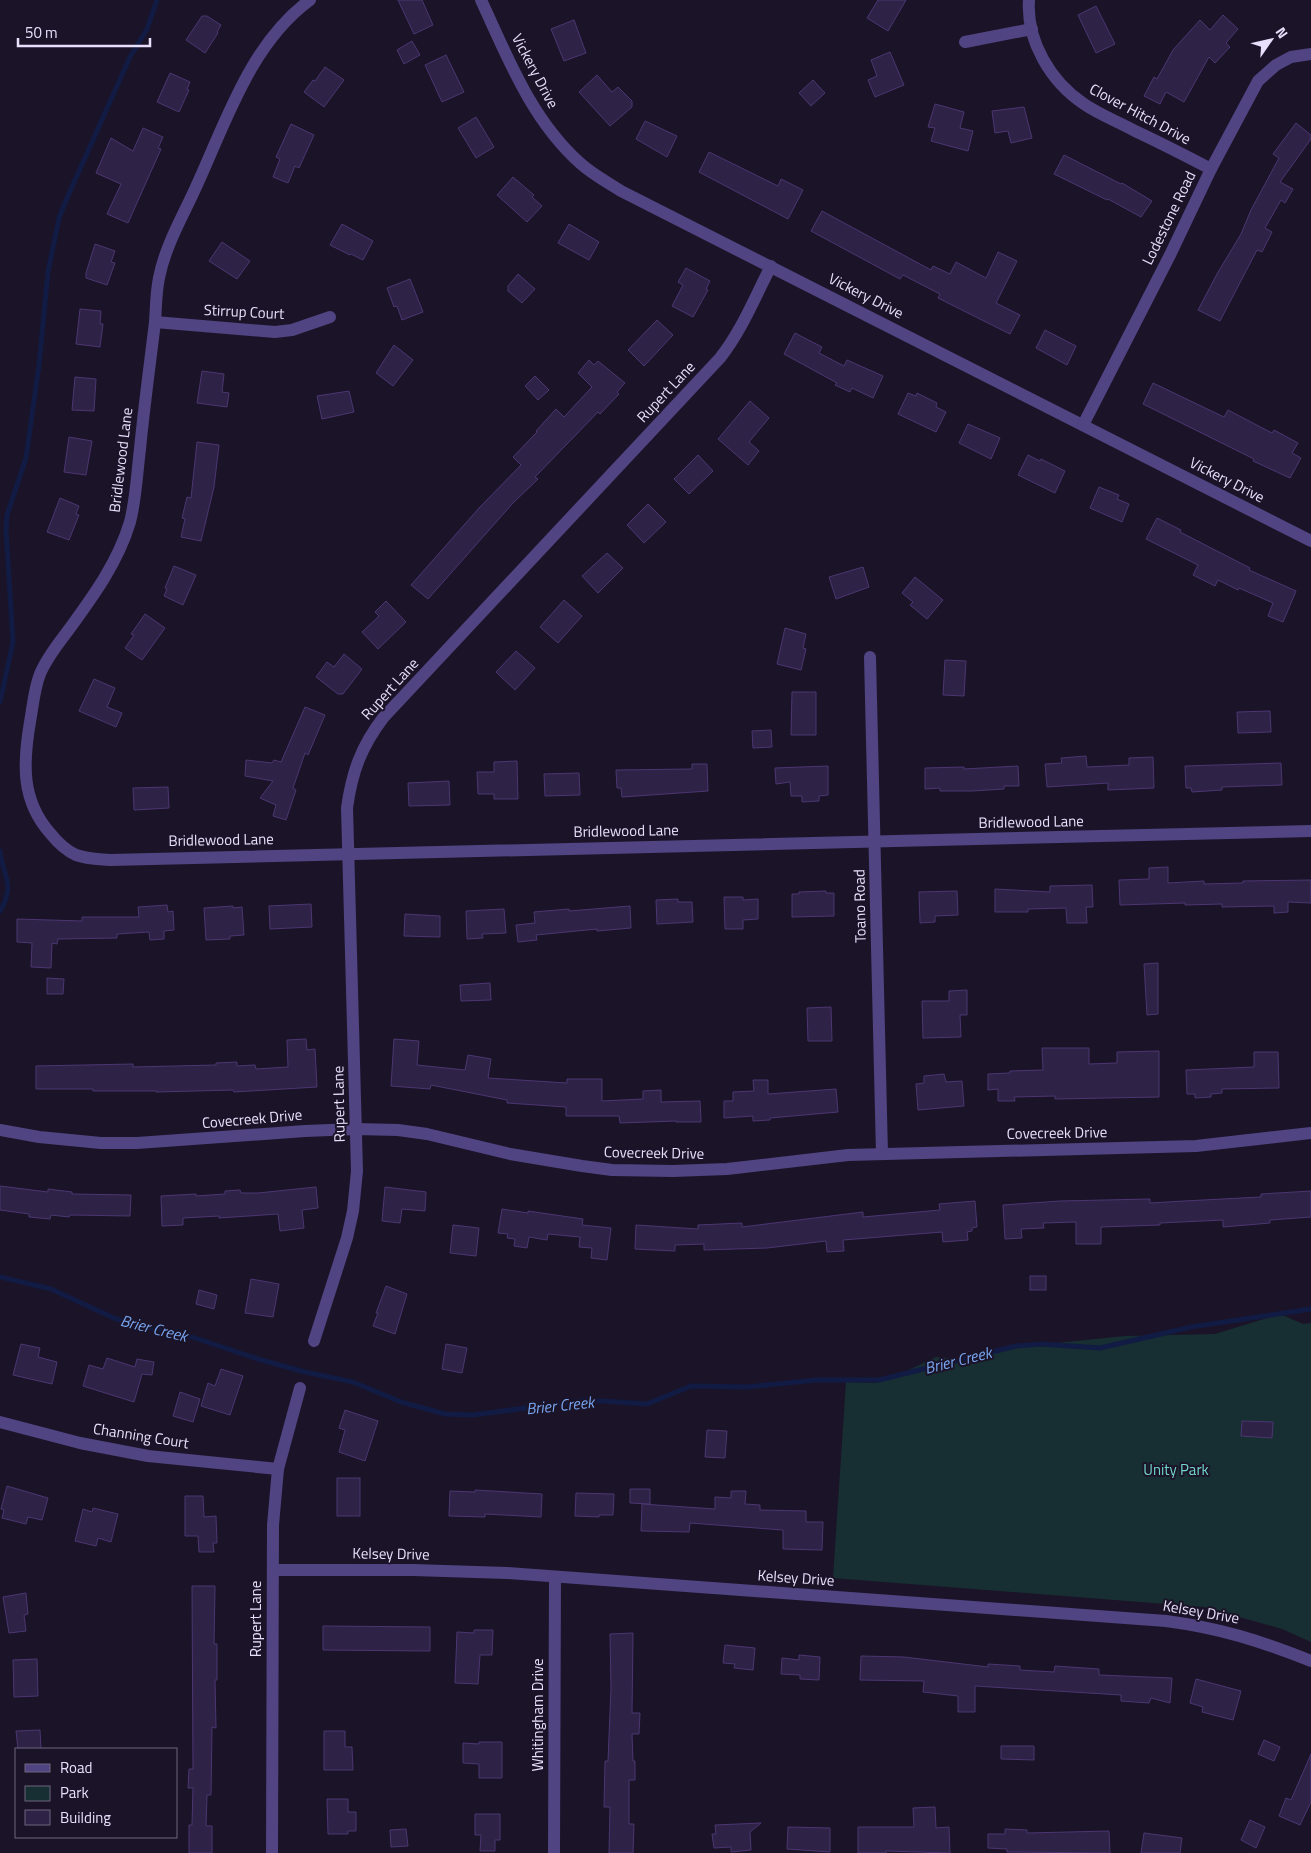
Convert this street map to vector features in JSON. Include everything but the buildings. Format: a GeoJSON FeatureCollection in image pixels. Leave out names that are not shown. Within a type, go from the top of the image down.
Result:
{"type":"FeatureCollection","features":[{"type":"Feature","properties":{"kind":"street","name":"Bridlewood Lane"},"geometry":{"type":"LineString","coordinates":[[310,0],[271,38],[242,84],[170,243],[159,278],[130,520],[124,540],[108,575],[52,653],[40,674],[35,692],[26,755],[26,782],[29,796],[42,824],[59,844],[77,855],[110,860],[1311,831]]}},
{"type":"Feature","properties":{"kind":"street","name":"Vickery Drive"},"geometry":{"type":"LineString","coordinates":[[481,0],[532,107],[566,150],[581,164],[621,190],[1311,541]]}},
{"type":"Feature","properties":{"kind":"street","name":"Clover Hitch Drive"},"geometry":{"type":"LineString","coordinates":[[1029,0],[1032,29],[1041,57],[1064,89],[1084,105],[1211,169]]}},
{"type":"Feature","properties":{"kind":"street"},"geometry":{"type":"LineString","coordinates":[[965,42],[1032,29]]}},
{"type":"Feature","properties":{"kind":"street","name":"Lodestone Road"},"geometry":{"type":"LineString","coordinates":[[1083,425],[1170,256],[1211,169],[1258,81],[1276,64],[1292,57],[1311,54]]}},
{"type":"Feature","properties":{"kind":"street","name":"Rupert Lane"},"geometry":{"type":"LineString","coordinates":[[314,1341],[347,1238],[353,1211],[357,1171],[347,808],[354,770],[371,734],[384,718],[720,358],[742,325],[771,266]]}},
{"type":"Feature","properties":{"kind":"street","name":"Stirrup Court"},"geometry":{"type":"LineString","coordinates":[[155,322],[275,332],[292,330],[330,317]]}},
{"type":"Feature","properties":{"kind":"street","name":"Toano Road"},"geometry":{"type":"LineString","coordinates":[[870,657],[882,1154]]}},
{"type":"Feature","properties":{"kind":"street","name":"Covecreek Drive"},"geometry":{"type":"LineString","coordinates":[[0,1130],[39,1137],[101,1143],[137,1143],[356,1129],[398,1130],[427,1134],[510,1154],[612,1170],[673,1171],[727,1169],[882,1154],[1196,1146],[1311,1133]]}},
{"type":"Feature","properties":{"kind":"street","name":"Rupert Lane"},"geometry":{"type":"LineString","coordinates":[[272,1853],[273,1525],[278,1469],[300,1388]]}},
{"type":"Feature","properties":{"kind":"street","name":"Channing Court"},"geometry":{"type":"LineString","coordinates":[[0,1422],[80,1443],[148,1456],[278,1469]]}},
{"type":"Feature","properties":{"kind":"street","name":"Kelsey Drive"},"geometry":{"type":"LineString","coordinates":[[273,1570],[413,1570],[507,1573],[1166,1621],[1231,1632],[1311,1661]]}},
{"type":"Feature","properties":{"kind":"street","name":"Whitingham Drive"},"geometry":{"type":"LineString","coordinates":[[554,1853],[555,1576]]}},
{"type":"Feature","properties":{"kind":"green space","name":"Unity Park"},"geometry":{"type":"Polygon","coordinates":[[[1280,1314],[1303,1324],[1311,1323],[1311,1642],[1282,1629],[1204,1607],[833,1578],[846,1382],[875,1383],[894,1377],[936,1357],[958,1359],[1015,1347],[1125,1336],[1215,1334],[1280,1314]]]}},
{"type":"Feature","properties":{"kind":"waterway"},"geometry":{"type":"LineString","coordinates":[[0,702],[13,642],[6,530],[7,515],[26,458],[39,365],[48,272],[59,218],[130,57],[147,29],[157,0]]}},
{"type":"Feature","properties":{"kind":"waterway"},"geometry":{"type":"LineString","coordinates":[[0,851],[8,887],[5,902],[0,911]]}},
{"type":"Feature","properties":{"kind":"waterway","name":"Brier Creek"},"geometry":{"type":"LineString","coordinates":[[0,1277],[51,1289],[116,1319],[177,1332],[258,1359],[305,1372],[353,1382],[401,1402],[445,1414],[473,1415],[587,1400],[647,1404],[691,1386],[747,1387],[816,1380],[879,1380],[1016,1346],[1042,1344],[1100,1348],[1191,1327],[1311,1309]]}}]}
